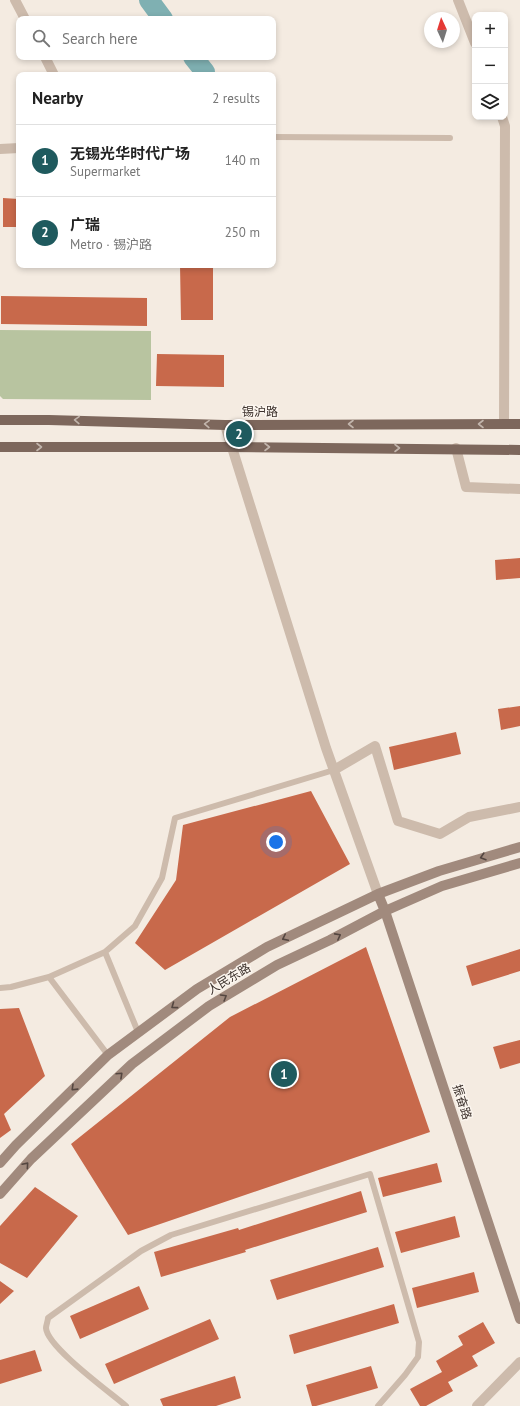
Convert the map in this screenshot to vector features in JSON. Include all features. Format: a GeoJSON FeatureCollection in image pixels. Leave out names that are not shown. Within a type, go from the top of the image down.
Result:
{"type":"FeatureCollection","features":[{"type":"Feature","properties":{"kind":"main road","name":"锡沪路"},"geometry":{"type":"LineString","coordinates":[[0,420],[225,425],[520,424]]}},
{"type":"Feature","properties":{"kind":"main road"},"geometry":{"type":"LineString","coordinates":[[0,447],[456,448],[520,450]]}},
{"type":"Feature","properties":{"kind":"main road","name":"人民东路"},"geometry":{"type":"LineString","coordinates":[[0,1163],[16,1145],[108,1055],[197,989],[266,947],[378,894],[439,871],[520,846]]}},
{"type":"Feature","properties":{"kind":"main road","name":"人民东路"},"geometry":{"type":"LineString","coordinates":[[0,1194],[31,1159],[132,1064],[209,1006],[276,965],[330,940],[385,911],[442,886],[520,863]]}},
{"type":"Feature","properties":{"kind":"main road","name":"振奋路"},"geometry":{"type":"LineString","coordinates":[[378,894],[385,911],[520,1319]]}},
{"type":"Feature","properties":{"kind":"street"},"geometry":{"type":"LineString","coordinates":[[15,0],[23,16]]}},
{"type":"Feature","properties":{"kind":"street"},"geometry":{"type":"LineString","coordinates":[[458,0],[472,35]]}},
{"type":"Feature","properties":{"kind":"street"},"geometry":{"type":"LineString","coordinates":[[46,60],[52,72]]}},
{"type":"Feature","properties":{"kind":"street"},"geometry":{"type":"LineString","coordinates":[[503,120],[505,126],[504,424]]}},
{"type":"Feature","properties":{"kind":"street"},"geometry":{"type":"LineString","coordinates":[[0,148],[16,148]]}},
{"type":"Feature","properties":{"kind":"street"},"geometry":{"type":"LineString","coordinates":[[225,425],[334,770],[378,894]]}},
{"type":"Feature","properties":{"kind":"street"},"geometry":{"type":"LineString","coordinates":[[456,448],[466,487],[520,488]]}},
{"type":"Feature","properties":{"kind":"street"},"geometry":{"type":"LineString","coordinates":[[334,770],[375,746],[398,821],[440,834],[469,817],[520,806]]}},
{"type":"Feature","properties":{"kind":"street"},"geometry":{"type":"LineString","coordinates":[[477,1406],[520,1362]]}},
{"type":"Feature","properties":{"kind":"lane"},"geometry":{"type":"LineString","coordinates":[[276,137],[450,138]]}},
{"type":"Feature","properties":{"kind":"lane"},"geometry":{"type":"LineString","coordinates":[[0,988],[11,987],[49,977],[105,952],[134,926],[162,878],[175,818],[334,770]]}},
{"type":"Feature","properties":{"kind":"lane"},"geometry":{"type":"LineString","coordinates":[[105,952],[138,1032]]}},
{"type":"Feature","properties":{"kind":"lane"},"geometry":{"type":"LineString","coordinates":[[49,977],[108,1055]]}},
{"type":"Feature","properties":{"kind":"lane"},"geometry":{"type":"LineString","coordinates":[[126,1406],[74,1364],[52,1339],[46,1329],[48,1318],[142,1251],[171,1235],[370,1174],[419,1342],[418,1357],[405,1375],[378,1406]]}},
{"type":"Feature","properties":{"kind":"green space"},"geometry":{"type":"Polygon","coordinates":[[[0,330],[151,331],[151,400],[3,399],[0,396],[0,330]]]}},
{"type":"Feature","properties":{"kind":"building"},"geometry":{"type":"Polygon","coordinates":[[[3,198],[16,199],[16,227],[3,227],[3,198]]]}},
{"type":"Feature","properties":{"kind":"building"},"geometry":{"type":"Polygon","coordinates":[[[180,268],[213,268],[213,320],[181,320],[180,268]]]}},
{"type":"Feature","properties":{"kind":"building"},"geometry":{"type":"Polygon","coordinates":[[[1,296],[147,298],[147,326],[1,324],[1,296]]]}},
{"type":"Feature","properties":{"kind":"building"},"geometry":{"type":"Polygon","coordinates":[[[157,354],[224,355],[224,387],[156,386],[157,354]]]}},
{"type":"Feature","properties":{"kind":"building"},"geometry":{"type":"Polygon","coordinates":[[[520,558],[520,578],[496,580],[495,560],[520,558]]]}},
{"type":"Feature","properties":{"kind":"building"},"geometry":{"type":"Polygon","coordinates":[[[520,706],[520,726],[501,730],[498,709],[520,706]]]}},
{"type":"Feature","properties":{"kind":"building"},"geometry":{"type":"Polygon","coordinates":[[[456,732],[461,754],[394,770],[389,747],[456,732]]]}},
{"type":"Feature","properties":{"kind":"building"},"geometry":{"type":"Polygon","coordinates":[[[311,791],[350,864],[165,970],[135,943],[176,880],[183,825],[311,791]]]}},
{"type":"Feature","properties":{"kind":"building"},"geometry":{"type":"Polygon","coordinates":[[[366,947],[430,1132],[128,1235],[71,1144],[230,1017],[366,947]]]}},
{"type":"Feature","properties":{"kind":"building"},"geometry":{"type":"Polygon","coordinates":[[[520,949],[520,971],[472,986],[466,966],[520,949]]]}},
{"type":"Feature","properties":{"kind":"building"},"geometry":{"type":"Polygon","coordinates":[[[19,1008],[45,1076],[4,1114],[11,1130],[0,1138],[0,1009],[19,1008]]]}},
{"type":"Feature","properties":{"kind":"building"},"geometry":{"type":"Polygon","coordinates":[[[520,1040],[520,1063],[500,1069],[493,1047],[520,1040]]]}},
{"type":"Feature","properties":{"kind":"building"},"geometry":{"type":"Polygon","coordinates":[[[437,1163],[442,1182],[383,1197],[378,1178],[437,1163]]]}},
{"type":"Feature","properties":{"kind":"building"},"geometry":{"type":"Polygon","coordinates":[[[35,1187],[78,1216],[27,1278],[0,1263],[0,1226],[35,1187]]]}},
{"type":"Feature","properties":{"kind":"building"},"geometry":{"type":"Polygon","coordinates":[[[361,1191],[367,1212],[245,1250],[246,1252],[161,1277],[154,1252],[238,1228],[239,1230],[361,1191]]]}},
{"type":"Feature","properties":{"kind":"building"},"geometry":{"type":"Polygon","coordinates":[[[455,1216],[460,1237],[401,1253],[395,1232],[455,1216]]]}},
{"type":"Feature","properties":{"kind":"building"},"geometry":{"type":"Polygon","coordinates":[[[378,1247],[384,1267],[277,1300],[270,1280],[378,1247]]]}},
{"type":"Feature","properties":{"kind":"building"},"geometry":{"type":"Polygon","coordinates":[[[474,1272],[479,1292],[417,1308],[412,1288],[474,1272]]]}},
{"type":"Feature","properties":{"kind":"building"},"geometry":{"type":"Polygon","coordinates":[[[0,1281],[14,1291],[0,1304],[0,1281]]]}},
{"type":"Feature","properties":{"kind":"building"},"geometry":{"type":"Polygon","coordinates":[[[139,1286],[149,1309],[80,1339],[70,1316],[139,1286]]]}},
{"type":"Feature","properties":{"kind":"building"},"geometry":{"type":"Polygon","coordinates":[[[394,1304],[399,1323],[294,1354],[289,1335],[394,1304]]]}},
{"type":"Feature","properties":{"kind":"building"},"geometry":{"type":"Polygon","coordinates":[[[210,1319],[219,1339],[114,1384],[105,1364],[210,1319]]]}},
{"type":"Feature","properties":{"kind":"building"},"geometry":{"type":"Polygon","coordinates":[[[483,1322],[495,1343],[472,1356],[478,1366],[448,1382],[453,1391],[426,1406],[420,1406],[410,1389],[442,1372],[436,1361],[463,1345],[458,1336],[483,1322]]]}},
{"type":"Feature","properties":{"kind":"building"},"geometry":{"type":"Polygon","coordinates":[[[35,1350],[42,1371],[0,1384],[0,1360],[35,1350]]]}},
{"type":"Feature","properties":{"kind":"building"},"geometry":{"type":"Polygon","coordinates":[[[371,1366],[378,1388],[312,1406],[306,1385],[371,1366]]]}},
{"type":"Feature","properties":{"kind":"building"},"geometry":{"type":"Polygon","coordinates":[[[235,1376],[241,1398],[216,1406],[163,1406],[160,1399],[235,1376]]]}},
{"type":"Feature","properties":{"kind":"waterway"},"geometry":{"type":"LineString","coordinates":[[149,0],[161,16]]}},
{"type":"Feature","properties":{"kind":"waterway"},"geometry":{"type":"LineString","coordinates":[[195,60],[205,72]]}},
{"type":"Feature","properties":{"kind":"place","name":"广瑞"},"geometry":{"type":"Point","coordinates":[239,434]}},
{"type":"Feature","properties":{"kind":"place","name":"无锡光华时代广场"},"geometry":{"type":"Point","coordinates":[284,1074]}}]}
